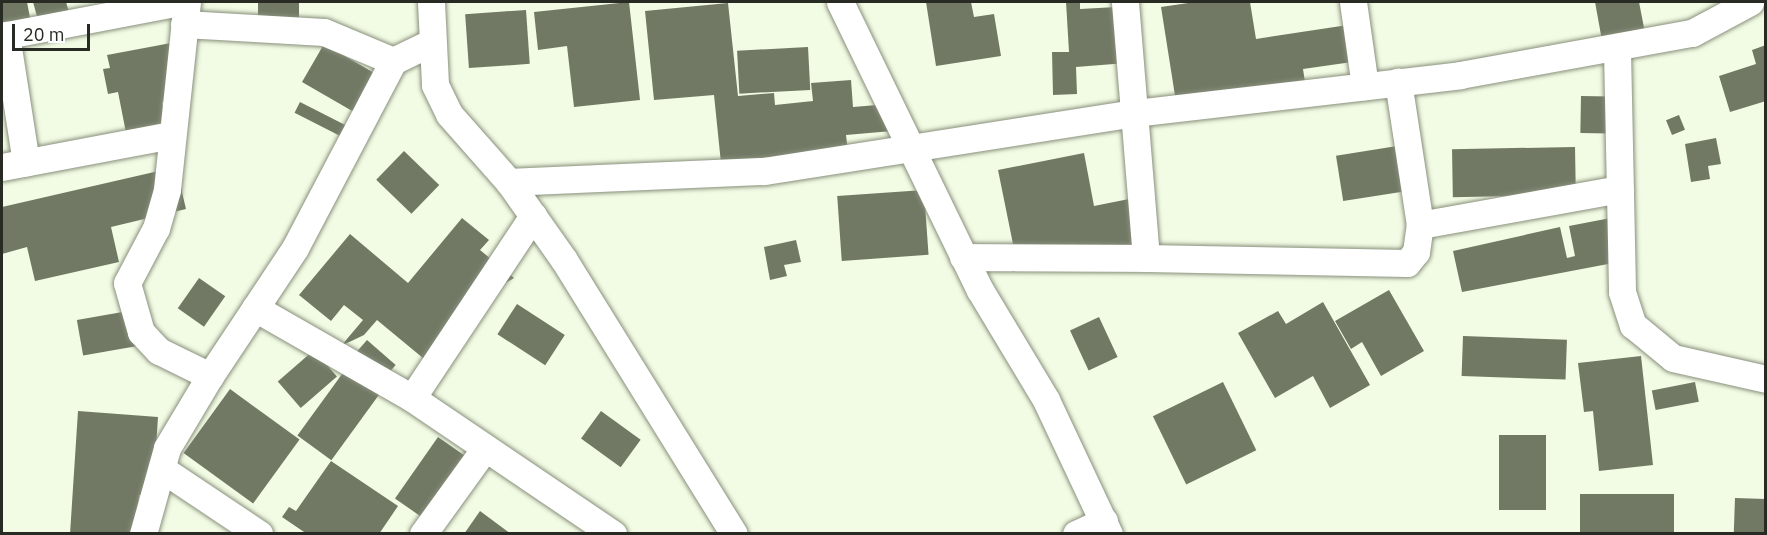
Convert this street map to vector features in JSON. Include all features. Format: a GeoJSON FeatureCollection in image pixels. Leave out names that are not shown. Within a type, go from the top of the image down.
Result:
{"type":"FeatureCollection","features":[{"type":"Feature","properties":{"kind":"street"},"geometry":{"type":"LineString","coordinates":[[431,2],[430,43],[435,85],[449,114],[509,182],[533,216],[734,534]]}},
{"type":"Feature","properties":{"kind":"street"},"geometry":{"type":"LineString","coordinates":[[840,2],[963,257],[1046,400],[1107,527],[1076,534]]}},
{"type":"Feature","properties":{"kind":"street"},"geometry":{"type":"LineString","coordinates":[[1125,2],[1146,258]]}},
{"type":"Feature","properties":{"kind":"street"},"geometry":{"type":"LineString","coordinates":[[1353,2],[1365,87]]}},
{"type":"Feature","properties":{"kind":"street"},"geometry":{"type":"LineString","coordinates":[[509,182],[764,171],[1134,113],[1365,87],[1617,50],[1692,33],[1750,2]]}},
{"type":"Feature","properties":{"kind":"street"},"geometry":{"type":"LineString","coordinates":[[172,135],[14,165],[4,35],[184,9],[324,32],[393,61]]}},
{"type":"Feature","properties":{"kind":"street"},"geometry":{"type":"LineString","coordinates":[[184,9],[172,135],[156,228],[127,283],[130,309],[159,351],[210,376]]}},
{"type":"Feature","properties":{"kind":"street"},"geometry":{"type":"LineString","coordinates":[[143,534],[167,448],[210,376],[295,248],[393,61],[430,43]]}},
{"type":"Feature","properties":{"kind":"street"},"geometry":{"type":"LineString","coordinates":[[1617,50],[1622,292],[1633,325],[1652,346],[1673,358],[1766,379]]}},
{"type":"Feature","properties":{"kind":"street"},"geometry":{"type":"LineString","coordinates":[[963,257],[1146,258],[1386,267],[1407,263],[1416,252],[1420,225],[1398,82]]}},
{"type":"Feature","properties":{"kind":"street"},"geometry":{"type":"LineString","coordinates":[[1420,225],[1620,189]]}},
{"type":"Feature","properties":{"kind":"street"},"geometry":{"type":"LineString","coordinates":[[412,398],[533,216]]}},
{"type":"Feature","properties":{"kind":"street"},"geometry":{"type":"LineString","coordinates":[[255,308],[412,398],[613,534]]}},
{"type":"Feature","properties":{"kind":"street"},"geometry":{"type":"LineString","coordinates":[[423,534],[485,448]]}},
{"type":"Feature","properties":{"kind":"street"},"geometry":{"type":"LineString","coordinates":[[162,469],[259,534]]}},
{"type":"Feature","properties":{"kind":"building"},"geometry":{"type":"Polygon","coordinates":[[[2,2],[27,2],[31,23],[2,28],[2,2]]]}},
{"type":"Feature","properties":{"kind":"building"},"geometry":{"type":"Polygon","coordinates":[[[33,2],[66,2],[69,12],[38,20],[33,2]]]}},
{"type":"Feature","properties":{"kind":"building"},"geometry":{"type":"Polygon","coordinates":[[[258,2],[299,2],[299,23],[258,23],[258,2]]]}},
{"type":"Feature","properties":{"kind":"building"},"geometry":{"type":"Polygon","coordinates":[[[629,2],[640,100],[574,107],[567,46],[538,50],[534,12],[629,2]]]}},
{"type":"Feature","properties":{"kind":"building"},"geometry":{"type":"Polygon","coordinates":[[[926,2],[971,2],[974,17],[994,14],[1001,56],[936,66],[926,2]]]}},
{"type":"Feature","properties":{"kind":"building"},"geometry":{"type":"Polygon","coordinates":[[[1066,2],[1080,2],[1080,9],[1135,6],[1139,62],[1076,67],[1077,94],[1053,95],[1052,52],[1069,52],[1066,2]]]}},
{"type":"Feature","properties":{"kind":"building"},"geometry":{"type":"Polygon","coordinates":[[[1195,2],[1250,2],[1256,39],[1361,23],[1352,62],[1303,69],[1308,101],[1179,121],[1161,7],[1195,2]]]}},
{"type":"Feature","properties":{"kind":"building"},"geometry":{"type":"Polygon","coordinates":[[[1595,2],[1639,2],[1646,38],[1603,46],[1595,2]]]}},
{"type":"Feature","properties":{"kind":"building"},"geometry":{"type":"Polygon","coordinates":[[[728,3],[738,96],[774,93],[775,105],[813,101],[811,83],[851,80],[853,107],[889,104],[892,131],[846,135],[849,161],[722,173],[714,95],[654,100],[645,11],[728,3]]]}},
{"type":"Feature","properties":{"kind":"building"},"geometry":{"type":"Polygon","coordinates":[[[526,10],[530,64],[469,68],[465,14],[526,10]]]}},
{"type":"Feature","properties":{"kind":"building"},"geometry":{"type":"Polygon","coordinates":[[[171,43],[182,98],[162,102],[168,136],[128,143],[118,92],[108,94],[103,69],[110,68],[107,55],[171,43]]]}},
{"type":"Feature","properties":{"kind":"building"},"geometry":{"type":"Polygon","coordinates":[[[324,44],[376,74],[354,112],[302,82],[324,44]]]}},
{"type":"Feature","properties":{"kind":"building"},"geometry":{"type":"Polygon","coordinates":[[[1766,45],[1766,101],[1730,112],[1719,76],[1756,64],[1752,50],[1766,45]]]}},
{"type":"Feature","properties":{"kind":"building"},"geometry":{"type":"Polygon","coordinates":[[[808,47],[810,90],[739,94],[737,51],[808,47]]]}},
{"type":"Feature","properties":{"kind":"building"},"geometry":{"type":"Polygon","coordinates":[[[1581,96],[1626,97],[1625,134],[1580,133],[1581,96]]]}},
{"type":"Feature","properties":{"kind":"building"},"geometry":{"type":"Polygon","coordinates":[[[300,102],[348,127],[343,137],[295,113],[300,102]]]}},
{"type":"Feature","properties":{"kind":"building"},"geometry":{"type":"Polygon","coordinates":[[[1679,115],[1685,130],[1672,135],[1666,120],[1679,115]]]}},
{"type":"Feature","properties":{"kind":"building"},"geometry":{"type":"Polygon","coordinates":[[[1716,138],[1721,164],[1708,166],[1710,179],[1691,182],[1685,144],[1716,138]]]}},
{"type":"Feature","properties":{"kind":"building"},"geometry":{"type":"Polygon","coordinates":[[[1416,143],[1423,188],[1343,201],[1336,156],[1416,143]]]}},
{"type":"Feature","properties":{"kind":"building"},"geometry":{"type":"Polygon","coordinates":[[[1575,147],[1576,195],[1453,197],[1452,149],[1575,147]]]}},
{"type":"Feature","properties":{"kind":"building"},"geometry":{"type":"Polygon","coordinates":[[[404,151],[439,185],[411,214],[376,180],[404,151]]]}},
{"type":"Feature","properties":{"kind":"building"},"geometry":{"type":"Polygon","coordinates":[[[1084,153],[1094,206],[1139,197],[1148,245],[1012,272],[1007,245],[1013,244],[998,170],[1084,153]]]}},
{"type":"Feature","properties":{"kind":"building"},"geometry":{"type":"Polygon","coordinates":[[[176,167],[186,209],[111,227],[119,262],[35,281],[27,247],[2,254],[2,207],[176,167]]]}},
{"type":"Feature","properties":{"kind":"building"},"geometry":{"type":"Polygon","coordinates":[[[924,190],[929,255],[842,261],[837,196],[924,190]]]}},
{"type":"Feature","properties":{"kind":"building"},"geometry":{"type":"Polygon","coordinates":[[[1621,216],[1629,260],[1462,292],[1453,251],[1560,227],[1567,258],[1575,256],[1569,226],[1621,216]]]}},
{"type":"Feature","properties":{"kind":"building"},"geometry":{"type":"Polygon","coordinates":[[[462,218],[489,240],[480,250],[514,278],[459,310],[429,363],[377,320],[364,335],[341,346],[363,320],[344,305],[331,321],[299,295],[350,234],[408,283],[462,218]]]}},
{"type":"Feature","properties":{"kind":"building"},"geometry":{"type":"Polygon","coordinates":[[[796,240],[801,262],[784,265],[787,276],[770,280],[764,247],[796,240]]]}},
{"type":"Feature","properties":{"kind":"building"},"geometry":{"type":"Polygon","coordinates":[[[199,278],[225,296],[204,327],[178,308],[199,278]]]}},
{"type":"Feature","properties":{"kind":"building"},"geometry":{"type":"Polygon","coordinates":[[[1389,290],[1424,351],[1381,376],[1362,342],[1351,349],[1335,321],[1389,290]]]}},
{"type":"Feature","properties":{"kind":"building"},"geometry":{"type":"Polygon","coordinates":[[[1323,302],[1370,385],[1330,408],[1313,376],[1275,398],[1238,333],[1278,311],[1286,324],[1323,302]]]}},
{"type":"Feature","properties":{"kind":"building"},"geometry":{"type":"Polygon","coordinates":[[[517,304],[565,335],[545,365],[497,334],[517,304]]]}},
{"type":"Feature","properties":{"kind":"building"},"geometry":{"type":"Polygon","coordinates":[[[134,310],[140,345],[83,356],[77,320],[134,310]]]}},
{"type":"Feature","properties":{"kind":"building"},"geometry":{"type":"Polygon","coordinates":[[[1099,317],[1118,357],[1089,370],[1070,331],[1099,317]]]}},
{"type":"Feature","properties":{"kind":"building"},"geometry":{"type":"Polygon","coordinates":[[[1463,336],[1567,340],[1566,380],[1462,376],[1463,336]]]}},
{"type":"Feature","properties":{"kind":"building"},"geometry":{"type":"Polygon","coordinates":[[[367,340],[396,365],[386,376],[357,351],[367,340]]]}},
{"type":"Feature","properties":{"kind":"building"},"geometry":{"type":"Polygon","coordinates":[[[314,350],[337,376],[301,408],[278,381],[314,350]]]}},
{"type":"Feature","properties":{"kind":"building"},"geometry":{"type":"Polygon","coordinates":[[[1641,356],[1653,465],[1599,471],[1593,411],[1584,412],[1578,363],[1641,356]]]}},
{"type":"Feature","properties":{"kind":"building"},"geometry":{"type":"Polygon","coordinates":[[[345,370],[379,395],[331,460],[297,436],[345,370]]]}},
{"type":"Feature","properties":{"kind":"building"},"geometry":{"type":"Polygon","coordinates":[[[1223,382],[1256,450],[1186,485],[1153,416],[1223,382]]]}},
{"type":"Feature","properties":{"kind":"building"},"geometry":{"type":"Polygon","coordinates":[[[1695,382],[1699,402],[1656,410],[1652,390],[1695,382]]]}},
{"type":"Feature","properties":{"kind":"building"},"geometry":{"type":"Polygon","coordinates":[[[230,389],[300,440],[253,503],[184,453],[230,389]]]}},
{"type":"Feature","properties":{"kind":"building"},"geometry":{"type":"Polygon","coordinates":[[[78,411],[158,417],[153,496],[139,495],[136,534],[70,534],[78,411]]]}},
{"type":"Feature","properties":{"kind":"building"},"geometry":{"type":"Polygon","coordinates":[[[601,411],[641,440],[621,467],[581,439],[601,411]]]}},
{"type":"Feature","properties":{"kind":"building"},"geometry":{"type":"Polygon","coordinates":[[[1499,435],[1546,435],[1546,510],[1499,510],[1499,435]]]}},
{"type":"Feature","properties":{"kind":"building"},"geometry":{"type":"Polygon","coordinates":[[[438,437],[472,461],[429,523],[395,498],[438,437]]]}},
{"type":"Feature","properties":{"kind":"building"},"geometry":{"type":"Polygon","coordinates":[[[331,461],[398,506],[379,534],[307,534],[282,517],[289,507],[296,511],[331,461]]]}},
{"type":"Feature","properties":{"kind":"building"},"geometry":{"type":"Polygon","coordinates":[[[1580,494],[1674,494],[1674,534],[1580,534],[1580,494]]]}},
{"type":"Feature","properties":{"kind":"building"},"geometry":{"type":"Polygon","coordinates":[[[1735,498],[1766,499],[1765,534],[1734,534],[1735,498]]]}},
{"type":"Feature","properties":{"kind":"building"},"geometry":{"type":"Polygon","coordinates":[[[480,511],[511,534],[464,534],[480,511]]]}}]}
